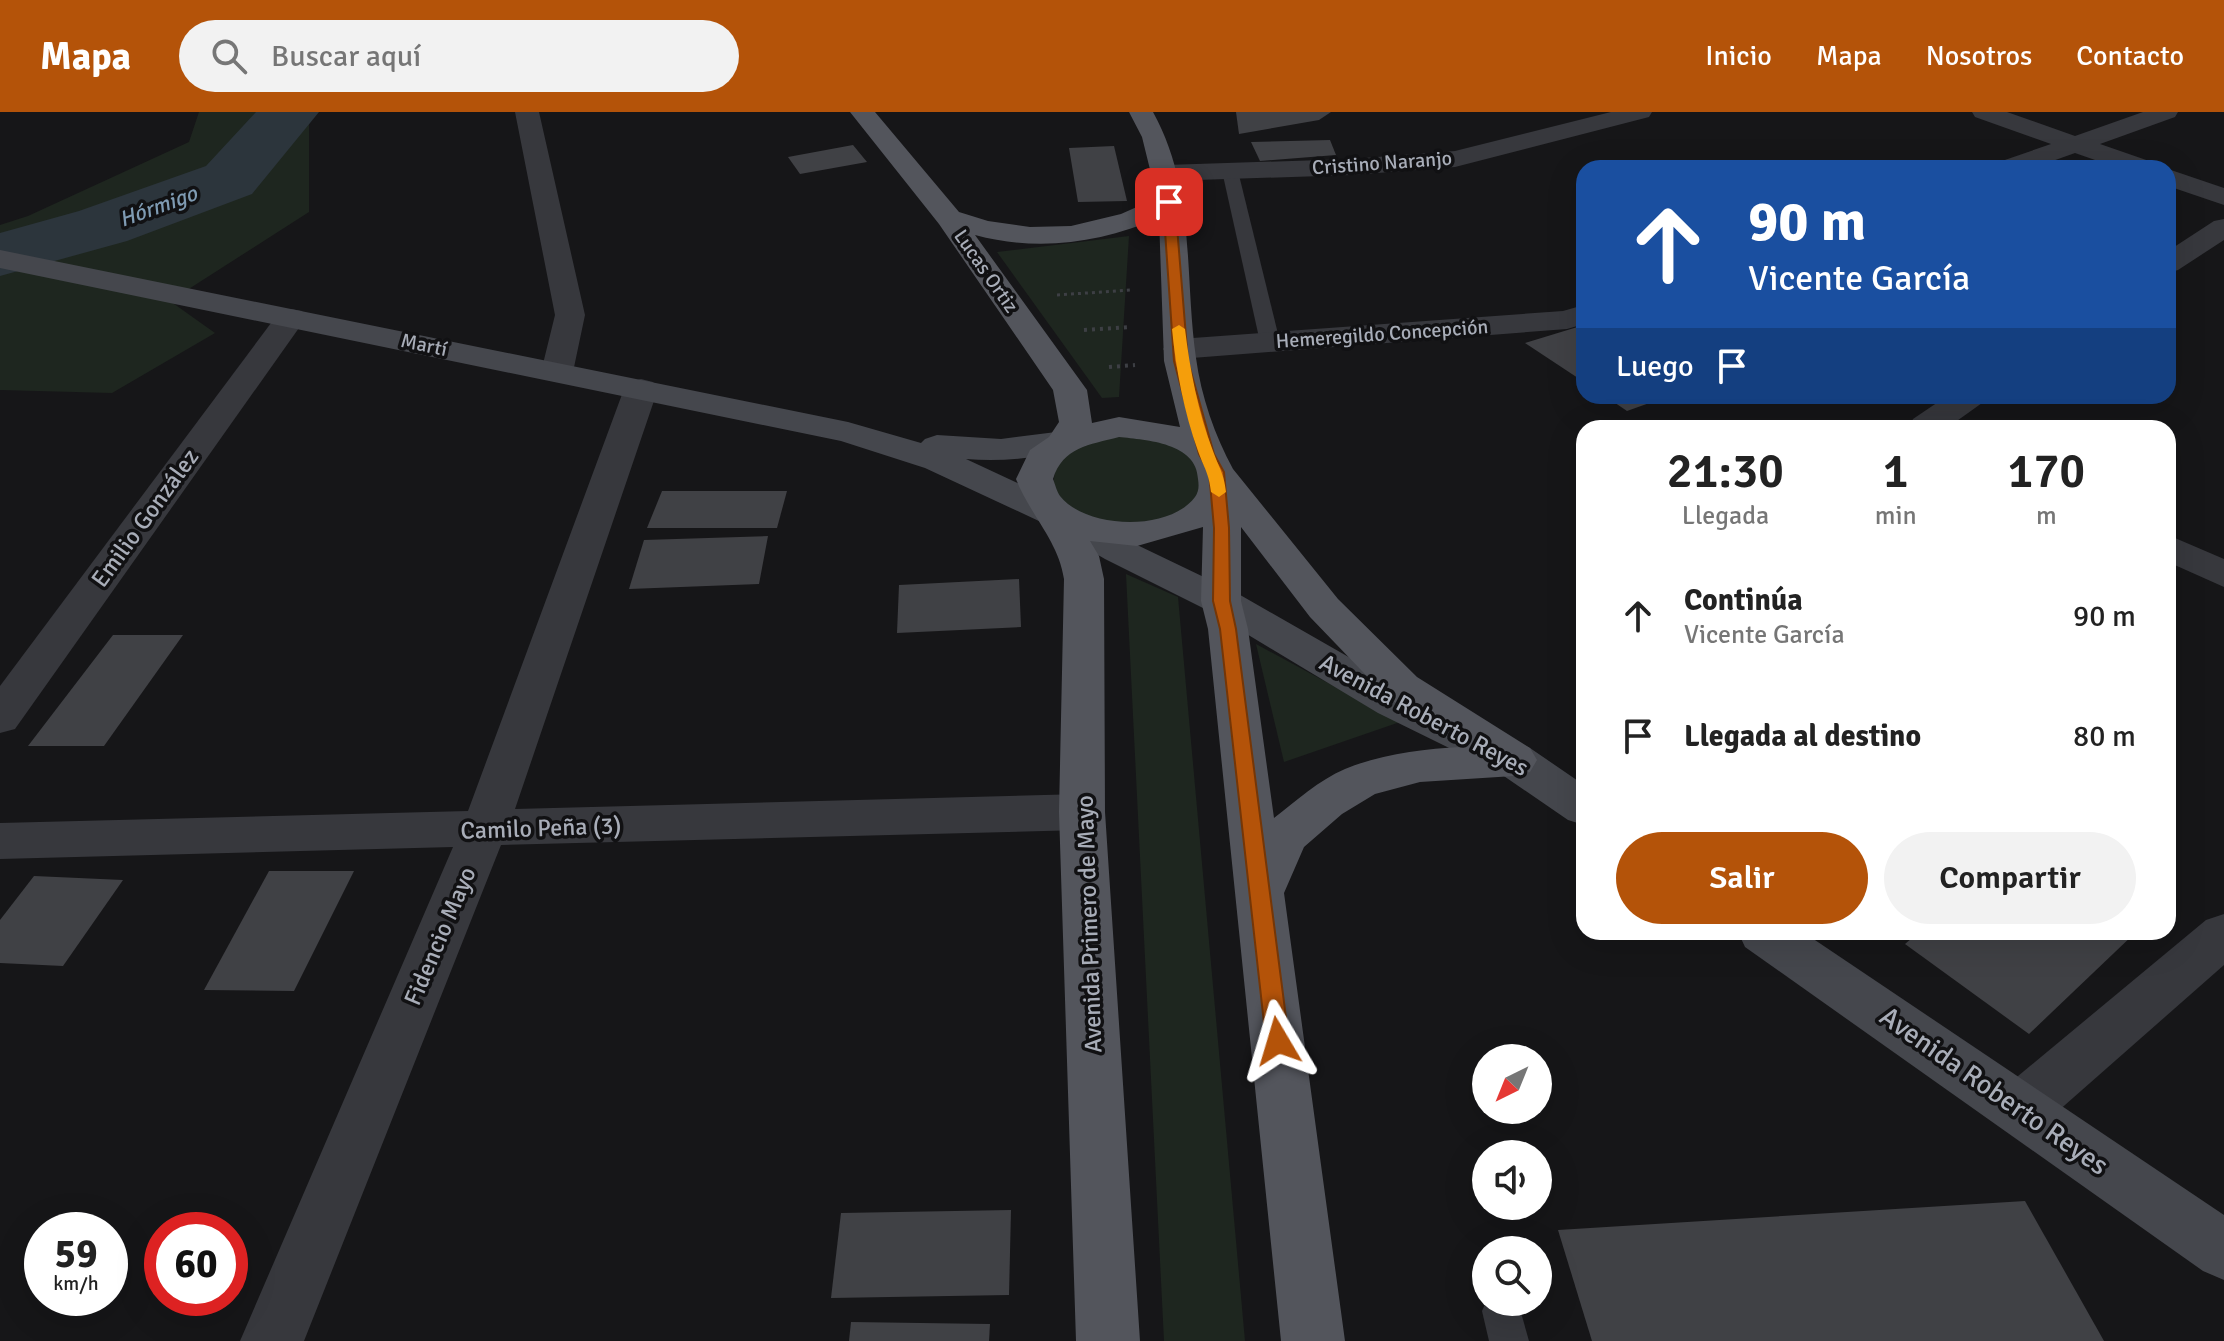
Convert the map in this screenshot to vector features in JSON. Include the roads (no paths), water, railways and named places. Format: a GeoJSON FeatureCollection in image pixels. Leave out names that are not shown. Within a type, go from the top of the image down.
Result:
{"type":"FeatureCollection","features":[{"type":"Feature","properties":{"kind":"main road","name":"Lucas Ortiz"},"geometry":{"type":"LineString","coordinates":[[862,112],[949,218],[1070,390],[1076,422],[1064,441]]}},
{"type":"Feature","properties":{"kind":"main road"},"geometry":{"type":"LineString","coordinates":[[1054,514],[1077,526],[1104,533],[1136,534],[1165,530],[1190,520],[1208,505],[1217,489],[1180,344],[1168,188],[1150,125],[1141,112]]}},
{"type":"Feature","properties":{"kind":"main road"},"geometry":{"type":"LineString","coordinates":[[949,218],[1006,234],[1092,232],[1135,221],[1168,188]]}},
{"type":"Feature","properties":{"kind":"main road","name":"Martí"},"geometry":{"type":"LineString","coordinates":[[0,259],[848,432],[981,451],[1022,450],[1064,441]]}},
{"type":"Feature","properties":{"kind":"main road"},"geometry":{"type":"LineString","coordinates":[[1064,441],[1089,431],[1145,428],[1169,433],[1212,463],[1324,608],[1402,687],[1514,760]]}},
{"type":"Feature","properties":{"kind":"main road","name":"Martí"},"geometry":{"type":"LineString","coordinates":[[848,432],[938,460],[1054,514]]}},
{"type":"Feature","properties":{"kind":"main road","name":"Avenida Primero de Mayo"},"geometry":{"type":"LineString","coordinates":[[1064,441],[1043,456],[1034,475],[1037,495],[1054,514],[1080,556],[1084,579],[1082,812],[1108,1341]]}},
{"type":"Feature","properties":{"kind":"main road"},"geometry":{"type":"LineString","coordinates":[[1212,463],[1222,528],[1221,601],[1228,629],[1313,1341]]}},
{"type":"Feature","properties":{"kind":"main road","name":"Avenida Roberto Reyes"},"geometry":{"type":"LineString","coordinates":[[1054,514],[1119,551],[1221,601],[1393,702],[1514,760],[1576,803]]}},
{"type":"Feature","properties":{"kind":"main road"},"geometry":{"type":"LineString","coordinates":[[1260,892],[1285,836],[1326,802],[1361,781],[1420,766],[1514,760]]}},
{"type":"Feature","properties":{"kind":"main road","name":"Avenida Roberto Reyes"},"geometry":{"type":"LineString","coordinates":[[1775,940],[2224,1250]]}},
{"type":"Feature","properties":{"kind":"street"},"geometry":{"type":"LineString","coordinates":[[527,112],[570,315],[557,372]]}},
{"type":"Feature","properties":{"kind":"street","name":"Cristino Naranjo"},"geometry":{"type":"LineString","coordinates":[[1168,188],[1230,171],[1455,159],[1640,112]]}},
{"type":"Feature","properties":{"kind":"street"},"geometry":{"type":"LineString","coordinates":[[1984,112],[2120,160]]}},
{"type":"Feature","properties":{"kind":"street"},"geometry":{"type":"LineString","coordinates":[[2032,160],[2166,112]]}},
{"type":"Feature","properties":{"kind":"street"},"geometry":{"type":"LineString","coordinates":[[2176,180],[2224,197]]}},
{"type":"Feature","properties":{"kind":"street"},"geometry":{"type":"LineString","coordinates":[[2176,259],[2224,227]]}},
{"type":"Feature","properties":{"kind":"street","name":"Hemeregildo Concepción"},"geometry":{"type":"LineString","coordinates":[[1180,344],[1270,342],[1567,320],[1576,317]]}},
{"type":"Feature","properties":{"kind":"street","name":"Emilio González"},"geometry":{"type":"LineString","coordinates":[[0,718],[291,318]]}},
{"type":"Feature","properties":{"kind":"street","name":"Fidencio Mayo"},"geometry":{"type":"LineString","coordinates":[[272,1341],[484,830],[641,389]]}},
{"type":"Feature","properties":{"kind":"street"},"geometry":{"type":"LineString","coordinates":[[1937,420],[1959,404]]}},
{"type":"Feature","properties":{"kind":"street"},"geometry":{"type":"LineString","coordinates":[[2176,551],[2224,575]]}},
{"type":"Feature","properties":{"kind":"street","name":"Camilo Peña (3)"},"geometry":{"type":"LineString","coordinates":[[0,841],[1082,812]]}},
{"type":"Feature","properties":{"kind":"street"},"geometry":{"type":"LineString","coordinates":[[2020,1109],[2224,935]]}},
{"type":"Feature","properties":{"kind":"lane"},"geometry":{"type":"LineString","coordinates":[[1230,171],[1270,342]]}},
{"type":"Feature","properties":{"kind":"waterway","name":"Hórmigo"},"geometry":{"type":"LineString","coordinates":[[0,255],[103,226],[229,180],[289,112]]}}]}
